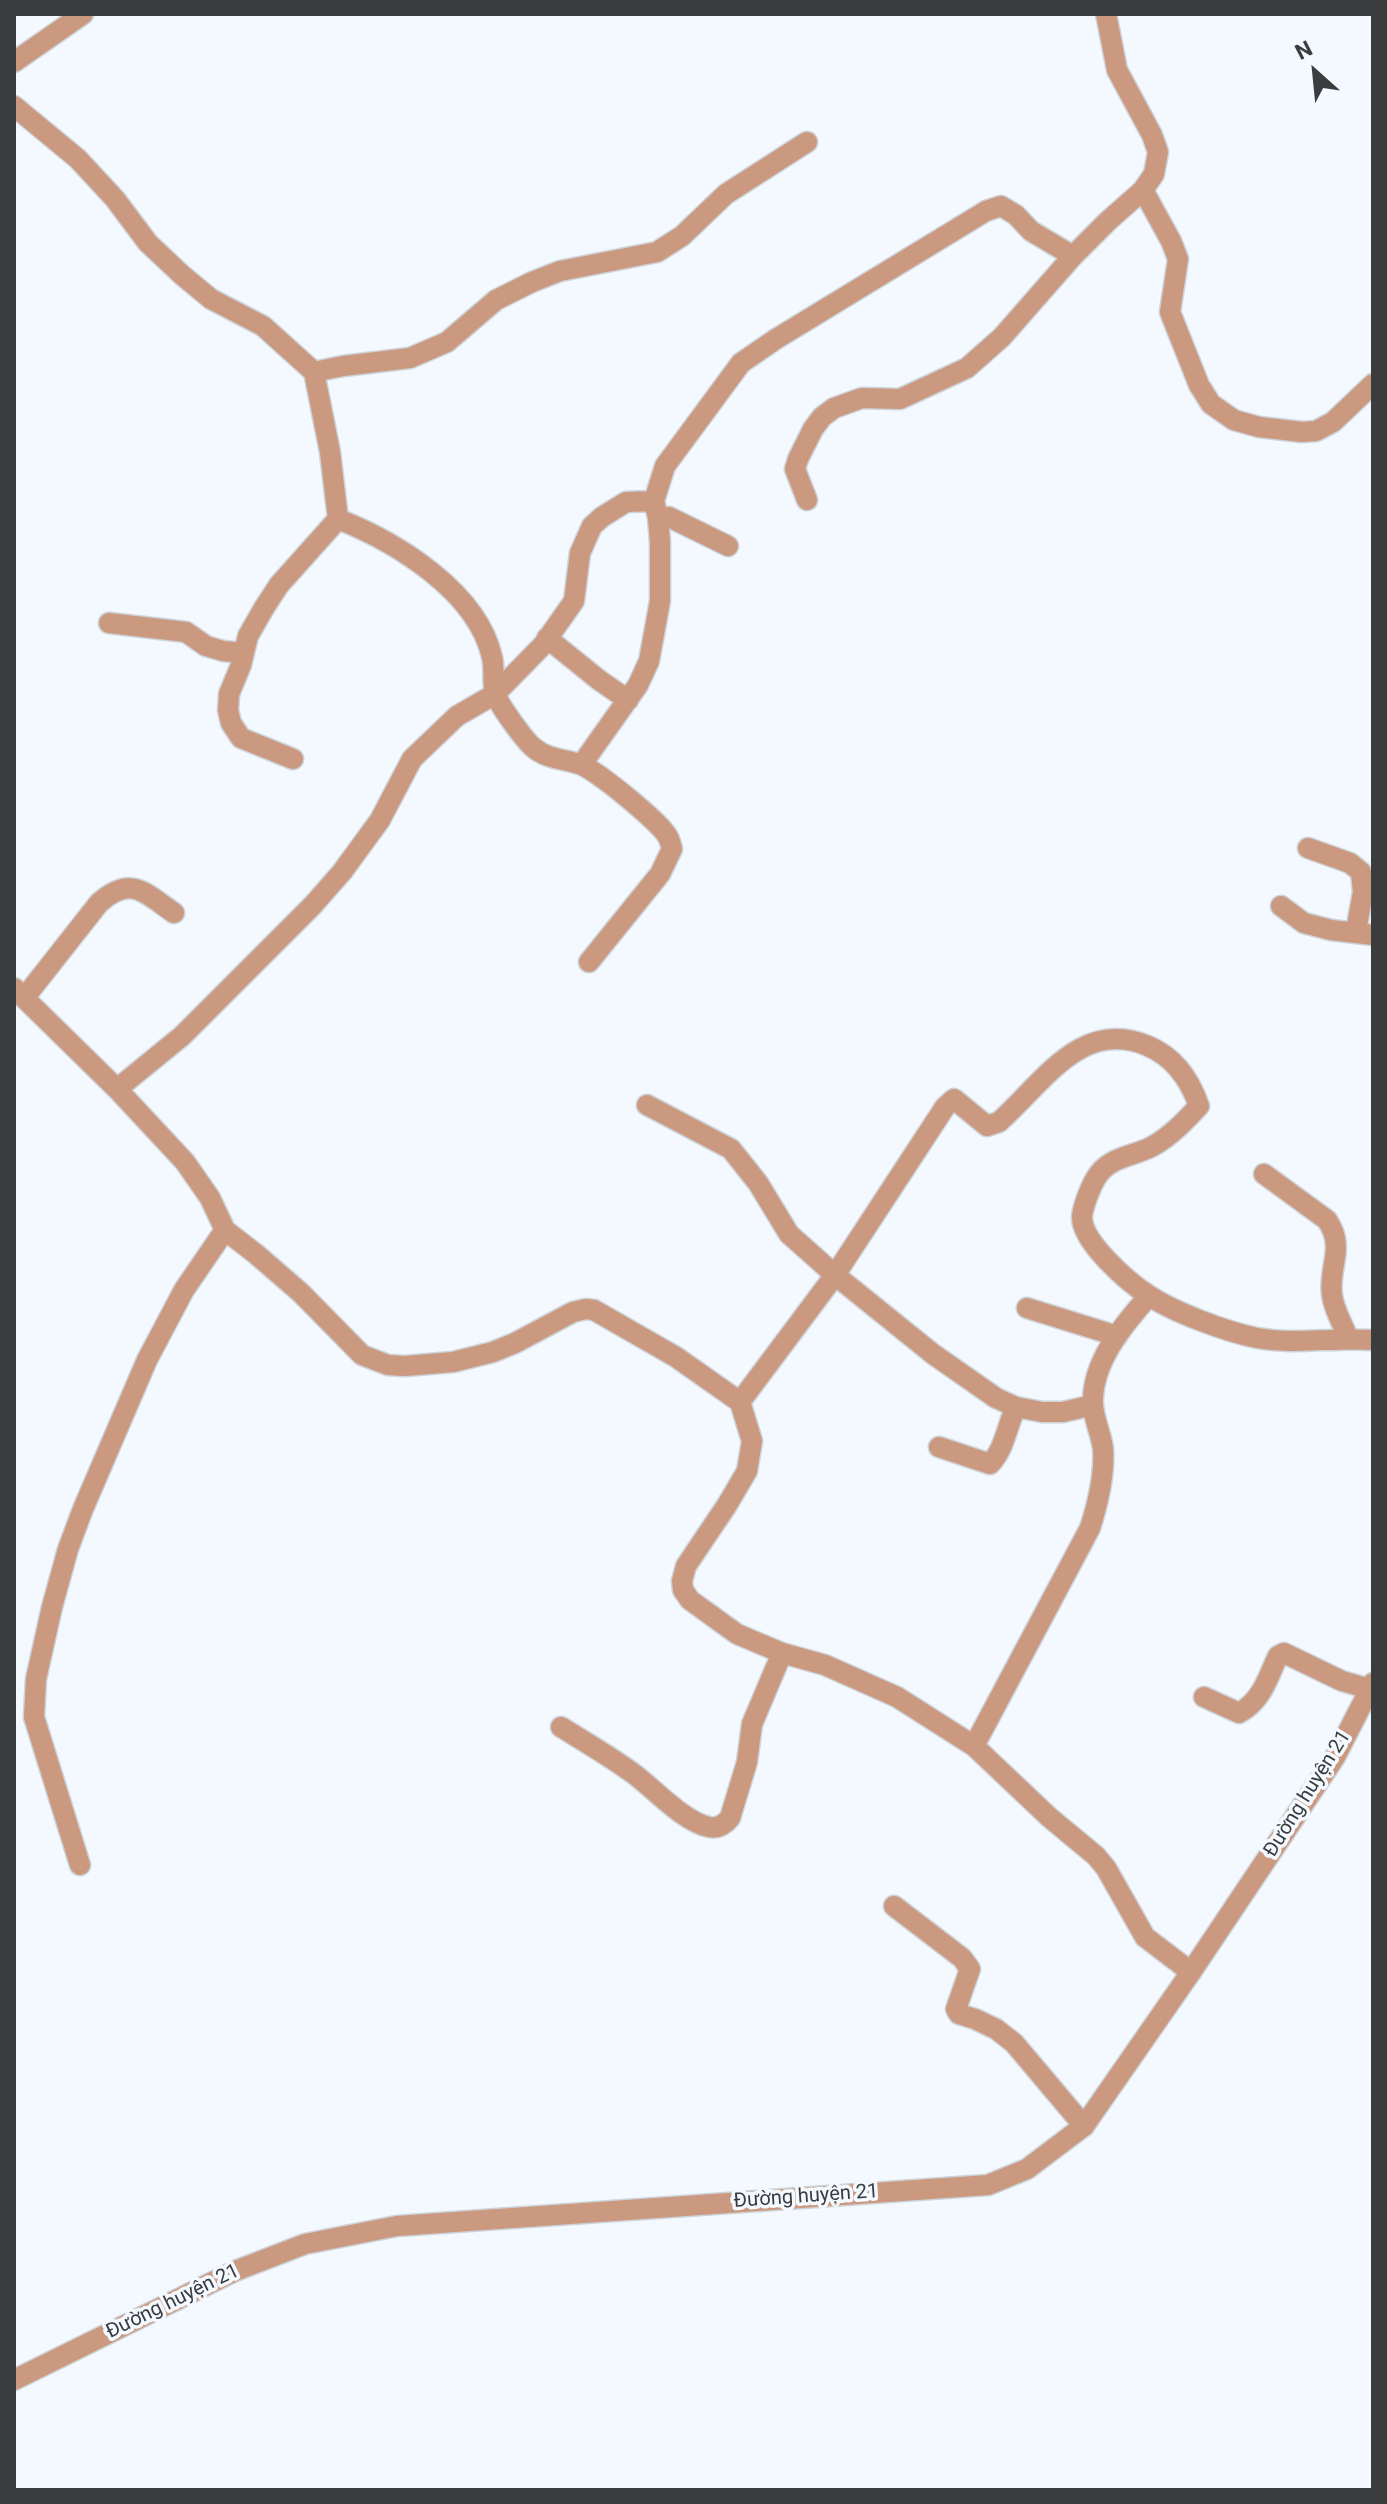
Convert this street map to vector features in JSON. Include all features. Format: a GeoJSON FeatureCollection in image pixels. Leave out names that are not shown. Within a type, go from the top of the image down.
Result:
{"type":"FeatureCollection","features":[{"type":"Feature","properties":{"kind":"street"},"geometry":{"type":"LineString","coordinates":[[14,62],[83,14]]}},
{"type":"Feature","properties":{"kind":"street"},"geometry":{"type":"LineString","coordinates":[[807,500],[795,469],[805,444],[822,417],[834,408],[862,398],[900,399],[967,368],[1002,337],[1073,256],[1143,190],[1154,174],[1158,152],[1117,70],[1106,14]]}},
{"type":"Feature","properties":{"kind":"street"},"geometry":{"type":"LineString","coordinates":[[14,106],[78,159],[115,199],[148,243],[182,275],[211,299],[263,326],[314,372],[330,452],[338,519],[279,585],[248,636],[229,694],[228,710],[231,723],[241,738],[293,759]]}},
{"type":"Feature","properties":{"kind":"street"},"geometry":{"type":"LineString","coordinates":[[314,372],[410,358],[447,342],[496,300],[532,282],[560,271],[657,252],[682,236],[726,194],[807,142]]}},
{"type":"Feature","properties":{"kind":"street"},"geometry":{"type":"LineString","coordinates":[[1143,190],[1178,259],[1170,312],[1199,385],[1211,404],[1234,420],[1259,427],[1316,431],[1333,422],[1373,384]]}},
{"type":"Feature","properties":{"kind":"street"},"geometry":{"type":"LineString","coordinates":[[582,764],[628,700],[649,661],[660,601],[656,510],[665,466],[741,363],[986,211],[1001,206],[1016,215],[1031,231],[1073,256]]}},
{"type":"Feature","properties":{"kind":"street"},"geometry":{"type":"LineString","coordinates":[[117,1089],[182,1036],[313,905],[380,820],[412,759],[457,716],[495,694],[512,679],[547,638],[574,601],[580,553],[592,526],[602,517],[626,502],[656,510],[728,546]]}},
{"type":"Feature","properties":{"kind":"street"},"geometry":{"type":"LineString","coordinates":[[338,519],[393,546],[434,574],[469,610],[492,656],[495,694],[533,748],[544,755],[582,764],[668,836],[672,849],[660,874],[589,962]]}},
{"type":"Feature","properties":{"kind":"street"},"geometry":{"type":"LineString","coordinates":[[109,623],[186,632],[206,646],[243,653]]}},
{"type":"Feature","properties":{"kind":"street"},"geometry":{"type":"LineString","coordinates":[[547,638],[628,700]]}},
{"type":"Feature","properties":{"kind":"street"},"geometry":{"type":"LineString","coordinates":[[1281,906],[1304,923],[1331,930],[1365,933],[1361,872],[1350,863],[1308,848]]}},
{"type":"Feature","properties":{"kind":"street"},"geometry":{"type":"LineString","coordinates":[[174,913],[139,889],[113,891],[19,992],[117,1089],[200,1180],[225,1230],[301,1293],[362,1355],[375,1361],[405,1366],[474,1357],[515,1343],[573,1312],[586,1309],[605,1315],[676,1357],[740,1402],[752,1441],[751,1458],[740,1485],[686,1566],[683,1590],[702,1610],[737,1634],[782,1653],[825,1665],[897,1697],[974,1746],[1049,1817],[1096,1856],[1145,1937],[1191,1972]]}},
{"type":"Feature","properties":{"kind":"street"},"geometry":{"type":"LineString","coordinates":[[740,1402],[835,1275],[945,1107],[954,1099],[987,1126],[999,1122],[1065,1058],[1086,1043],[1113,1037],[1134,1040],[1173,1061],[1194,1090],[1199,1106],[1156,1145],[1132,1156],[1111,1160],[1096,1178],[1082,1216],[1086,1233],[1096,1250],[1149,1296],[1223,1329],[1254,1337],[1291,1341],[1373,1340]]}},
{"type":"Feature","properties":{"kind":"street"},"geometry":{"type":"LineString","coordinates":[[647,1105],[731,1149],[758,1183],[789,1234],[933,1354],[996,1398],[1016,1407],[1042,1412],[1063,1412],[1093,1405]]}},
{"type":"Feature","properties":{"kind":"street"},"geometry":{"type":"LineString","coordinates":[[1264,1174],[1327,1220],[1333,1229],[1337,1248],[1332,1293],[1348,1338]]}},
{"type":"Feature","properties":{"kind":"street"},"geometry":{"type":"LineString","coordinates":[[80,1865],[34,1717],[36,1679],[52,1607],[83,1509],[147,1360],[184,1290],[225,1230]]}},
{"type":"Feature","properties":{"kind":"street"},"geometry":{"type":"LineString","coordinates":[[974,1746],[1090,1528],[1098,1502],[1103,1449],[1093,1405],[1102,1363],[1117,1336],[1149,1296]]}},
{"type":"Feature","properties":{"kind":"street"},"geometry":{"type":"LineString","coordinates":[[1027,1308],[1117,1336]]}},
{"type":"Feature","properties":{"kind":"street"},"geometry":{"type":"LineString","coordinates":[[939,1447],[990,1464],[1000,1454],[1016,1407]]}},
{"type":"Feature","properties":{"kind":"street"},"geometry":{"type":"LineString","coordinates":[[561,1727],[631,1772],[696,1821],[710,1828],[716,1827],[730,1818],[747,1762],[752,1724],[782,1653]]}},
{"type":"Feature","properties":{"kind":"street"},"geometry":{"type":"LineString","coordinates":[[1204,1697],[1239,1713],[1249,1707],[1268,1682],[1278,1656],[1284,1653],[1342,1681],[1372,1686]]}},
{"type":"Feature","properties":{"kind":"street","name":"Đường huyện 21"},"geometry":{"type":"LineString","coordinates":[[14,2380],[235,2271],[305,2244],[397,2226],[988,2185],[1027,2169],[1084,2126],[1335,1757],[1372,1686]]}},
{"type":"Feature","properties":{"kind":"street"},"geometry":{"type":"LineString","coordinates":[[894,1906],[962,1958],[970,1969],[957,2012],[996,2029],[1014,2043],[1084,2126]]}}]}
